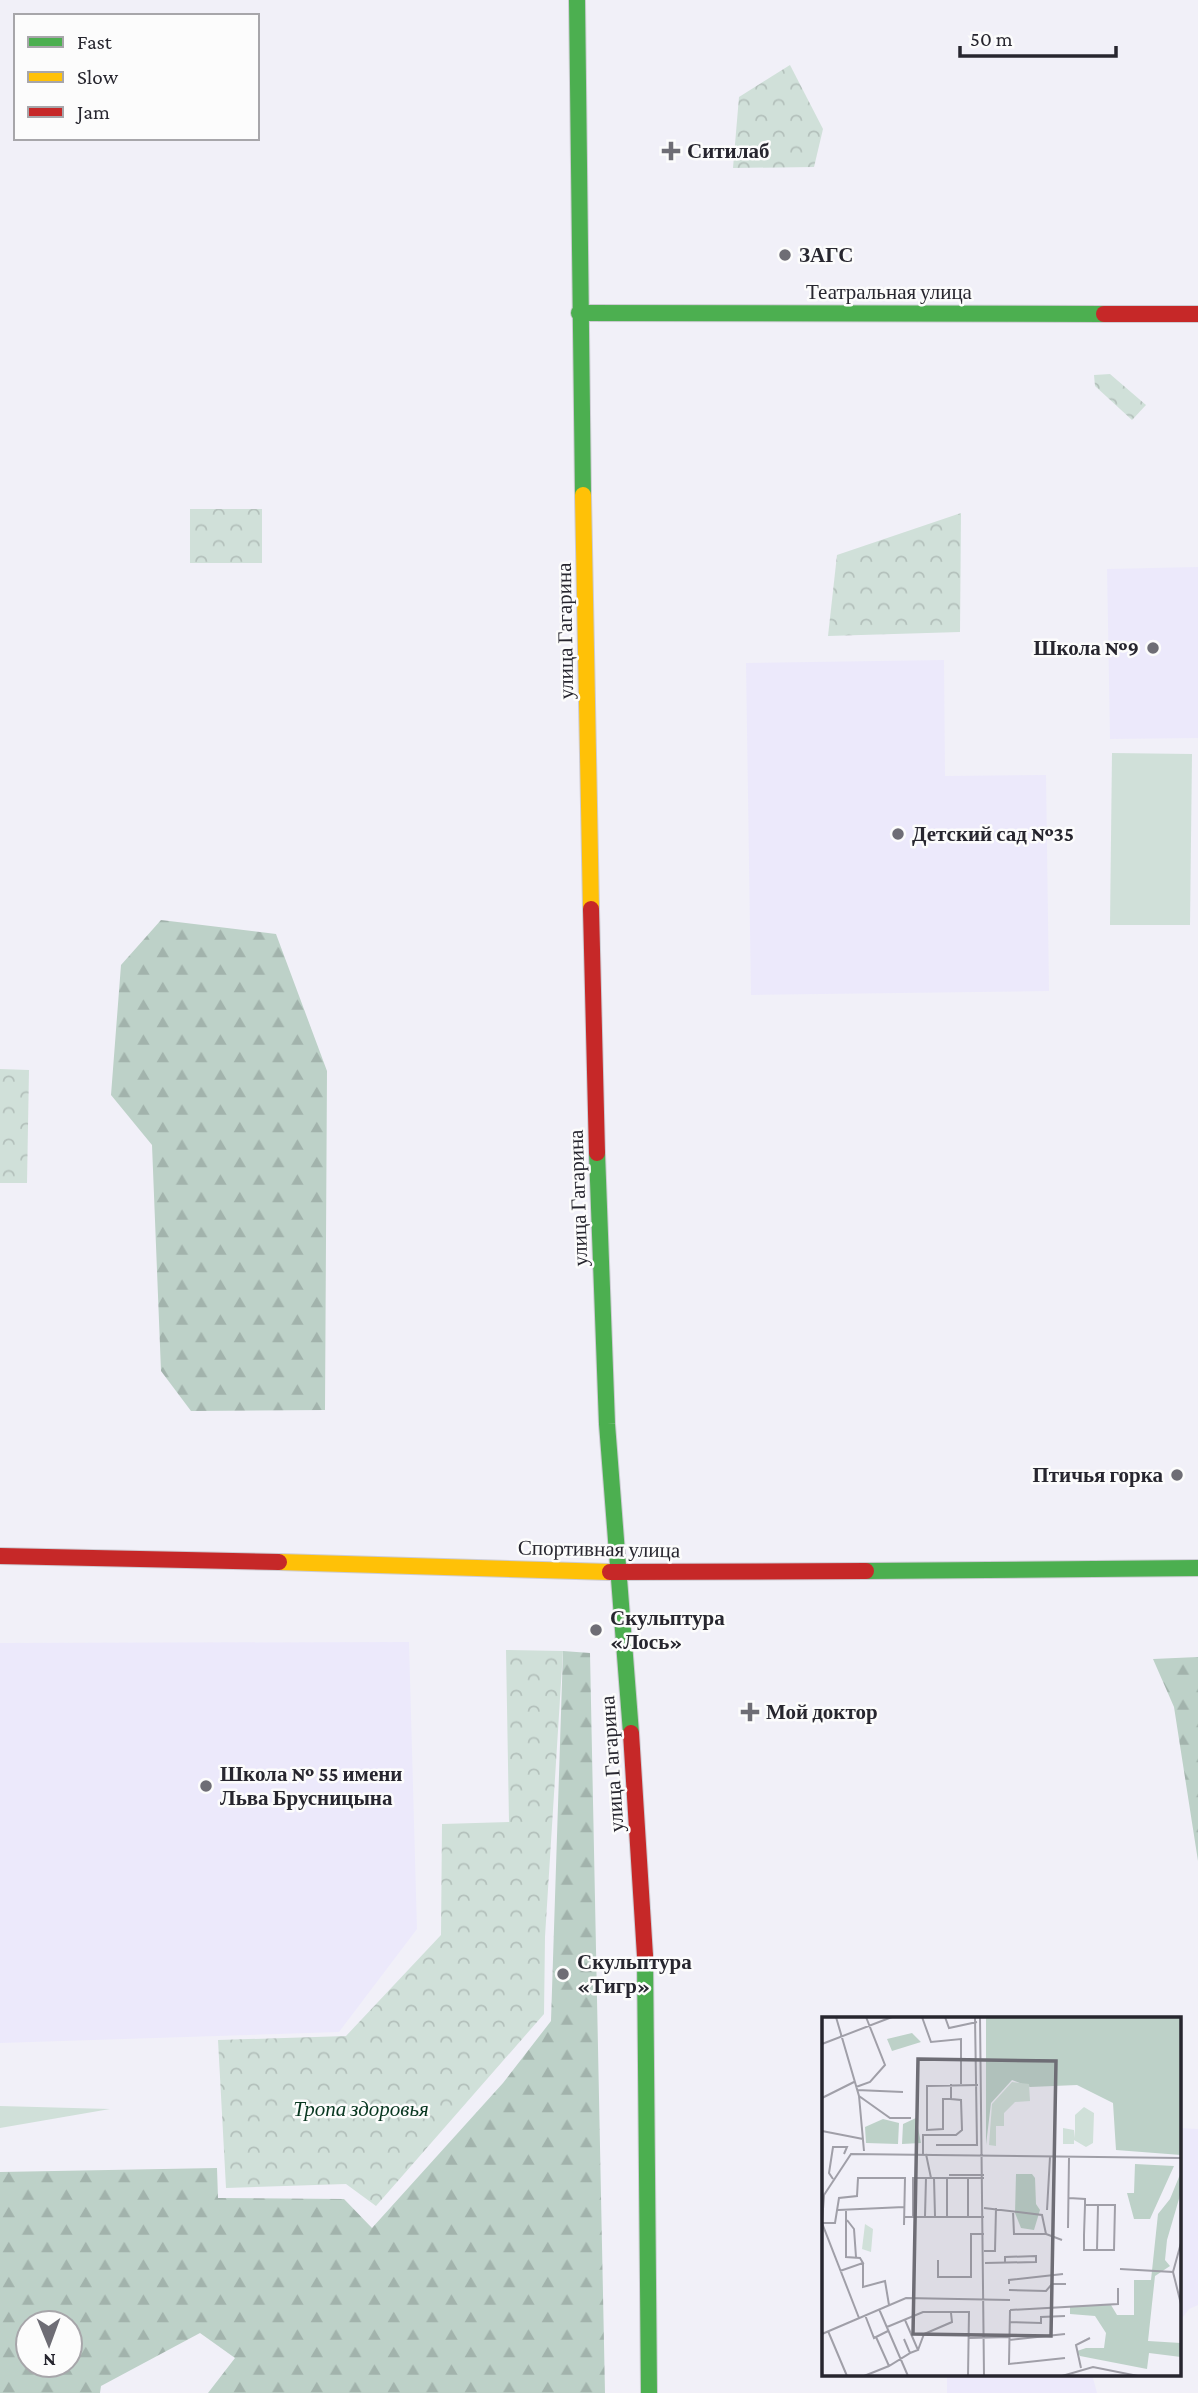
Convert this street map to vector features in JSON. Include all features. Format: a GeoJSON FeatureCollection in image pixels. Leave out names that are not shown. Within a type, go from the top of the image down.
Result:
{"type":"FeatureCollection","features":[{"type":"Feature","properties":{"kind":"street","name":"улица Гагарина"},"geometry":{"type":"LineString","coordinates":[[577,0],[579,313],[595,1102],[607,1424],[621,1573],[646,1968],[649,2393]]}},
{"type":"Feature","properties":{"kind":"street","name":"Театральная улица"},"geometry":{"type":"LineString","coordinates":[[579,313],[1198,314]]}},
{"type":"Feature","properties":{"kind":"street","name":"Спортивная улица"},"geometry":{"type":"LineString","coordinates":[[0,1556],[518,1568],[621,1573],[1198,1568]]}},
{"type":"Feature","properties":{"kind":"shaded area","name":"Школа №9"},"geometry":{"type":"Polygon","coordinates":[[[1198,567],[1198,738],[1110,739],[1107,569],[1198,567]]]}},
{"type":"Feature","properties":{"kind":"shaded area","name":"Детский сад №35"},"geometry":{"type":"Polygon","coordinates":[[[944,660],[945,776],[1046,775],[1049,991],[751,995],[746,663],[944,660]]]}},
{"type":"Feature","properties":{"kind":"shaded area","name":"Школа № 55 имени Льва Брусницына"},"geometry":{"type":"Polygon","coordinates":[[[409,1642],[417,1929],[339,2032],[0,2043],[0,1643],[409,1642]]]}},
{"type":"Feature","properties":{"kind":"shaded area"},"geometry":{"type":"Polygon","coordinates":[[[1180,2128],[1198,2129],[1198,2305],[1189,2309],[1180,2321],[1180,2128]]]}},
{"type":"Feature","properties":{"kind":"shaded area"},"geometry":{"type":"Polygon","coordinates":[[[947,2376],[1093,2376],[1097,2393],[947,2393],[947,2376]]]}},
{"type":"Feature","properties":{"kind":"green space"},"geometry":{"type":"Polygon","coordinates":[[[790,65],[823,129],[814,167],[733,168],[739,97],[790,65]]]}},
{"type":"Feature","properties":{"kind":"green space"},"geometry":{"type":"Polygon","coordinates":[[[1110,374],[1146,405],[1132,420],[1095,386],[1094,375],[1110,374]]]}},
{"type":"Feature","properties":{"kind":"green space"},"geometry":{"type":"Polygon","coordinates":[[[190,509],[262,509],[262,563],[190,563],[190,509]]]}},
{"type":"Feature","properties":{"kind":"green space"},"geometry":{"type":"Polygon","coordinates":[[[961,513],[960,632],[828,636],[837,555],[961,513]]]}},
{"type":"Feature","properties":{"kind":"green space"},"geometry":{"type":"Polygon","coordinates":[[[1112,753],[1192,754],[1190,925],[1110,925],[1112,753]]]}},
{"type":"Feature","properties":{"kind":"green space"},"geometry":{"type":"Polygon","coordinates":[[[161,920],[276,934],[327,1071],[325,1410],[191,1411],[161,1371],[152,1145],[111,1095],[121,965],[161,920]]]}},
{"type":"Feature","properties":{"kind":"green space"},"geometry":{"type":"Polygon","coordinates":[[[0,1069],[29,1070],[27,1183],[0,1183],[0,1069]]]}},
{"type":"Feature","properties":{"kind":"green space","name":"Тропа здоровья"},"geometry":{"type":"Polygon","coordinates":[[[506,1650],[563,1651],[545,1937],[544,2014],[376,2206],[346,2184],[226,2188],[218,2040],[346,2036],[441,1935],[442,1824],[509,1822],[506,1650]]]}},
{"type":"Feature","properties":{"kind":"green space"},"geometry":{"type":"Polygon","coordinates":[[[563,1651],[590,1653],[605,2393],[208,2393],[235,2358],[200,2333],[101,2386],[100,2393],[0,2393],[0,2172],[217,2168],[218,2198],[344,2199],[372,2228],[503,2083],[551,2021],[563,1651]]]}},
{"type":"Feature","properties":{"kind":"green space"},"geometry":{"type":"Polygon","coordinates":[[[1198,1657],[1198,1861],[1174,1707],[1153,1659],[1198,1657]]]}},
{"type":"Feature","properties":{"kind":"green space"},"geometry":{"type":"Polygon","coordinates":[[[0,2106],[110,2109],[0,2128],[0,2106]]]}},
{"type":"Feature","properties":{"kind":"traffic: fast"},"geometry":{"type":"LineString","coordinates":[[577,0],[583,495]]}},
{"type":"Feature","properties":{"kind":"traffic: fast"},"geometry":{"type":"LineString","coordinates":[[579,313],[1104,314]]}},
{"type":"Feature","properties":{"kind":"traffic: fast"},"geometry":{"type":"LineString","coordinates":[[597,1153],[607,1424],[631,1733]]}},
{"type":"Feature","properties":{"kind":"traffic: fast"},"geometry":{"type":"LineString","coordinates":[[866,1571],[1198,1568]]}},
{"type":"Feature","properties":{"kind":"traffic: fast"},"geometry":{"type":"LineString","coordinates":[[645,1956],[649,2393]]}},
{"type":"Feature","properties":{"kind":"traffic: slow"},"geometry":{"type":"LineString","coordinates":[[583,495],[591,909]]}},
{"type":"Feature","properties":{"kind":"traffic: slow"},"geometry":{"type":"LineString","coordinates":[[279,1562],[610,1572]]}},
{"type":"Feature","properties":{"kind":"traffic: jam"},"geometry":{"type":"LineString","coordinates":[[1104,314],[1198,314]]}},
{"type":"Feature","properties":{"kind":"traffic: jam"},"geometry":{"type":"LineString","coordinates":[[591,909],[597,1153]]}},
{"type":"Feature","properties":{"kind":"traffic: jam"},"geometry":{"type":"LineString","coordinates":[[0,1556],[279,1562]]}},
{"type":"Feature","properties":{"kind":"traffic: jam"},"geometry":{"type":"LineString","coordinates":[[610,1572],[866,1571]]}},
{"type":"Feature","properties":{"kind":"traffic: jam"},"geometry":{"type":"LineString","coordinates":[[631,1733],[645,1956]]}},
{"type":"Feature","properties":{"kind":"place","name":"Ситилаб"},"geometry":{"type":"Point","coordinates":[671,151]}},
{"type":"Feature","properties":{"kind":"place","name":"ЗАГС"},"geometry":{"type":"Point","coordinates":[785,255]}},
{"type":"Feature","properties":{"kind":"place","name":"Школа №9"},"geometry":{"type":"Point","coordinates":[1153,648]}},
{"type":"Feature","properties":{"kind":"place","name":"Детский сад №35"},"geometry":{"type":"Point","coordinates":[898,834]}},
{"type":"Feature","properties":{"kind":"place","name":"Птичья горка"},"geometry":{"type":"Point","coordinates":[1177,1475]}},
{"type":"Feature","properties":{"kind":"place","name":"Скульптура «Лось»"},"geometry":{"type":"Point","coordinates":[596,1630]}},
{"type":"Feature","properties":{"kind":"place","name":"Мой доктор"},"geometry":{"type":"Point","coordinates":[750,1712]}},
{"type":"Feature","properties":{"kind":"place","name":"Школа № 55 имени Льва Брусницына"},"geometry":{"type":"Point","coordinates":[206,1786]}},
{"type":"Feature","properties":{"kind":"place","name":"Скульптура «Тигр»"},"geometry":{"type":"Point","coordinates":[563,1974]}}]}
